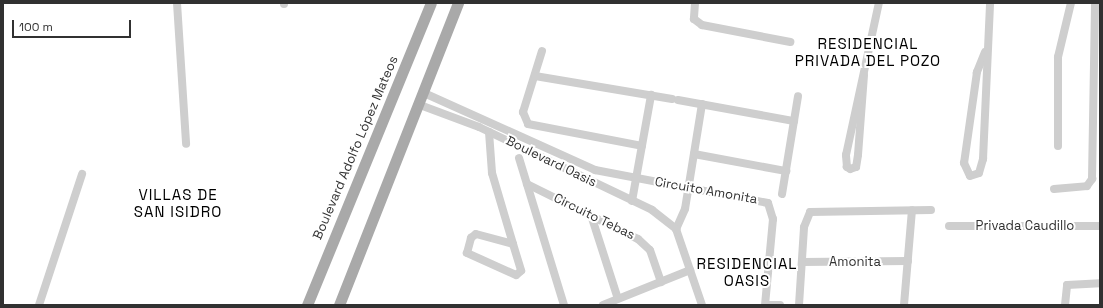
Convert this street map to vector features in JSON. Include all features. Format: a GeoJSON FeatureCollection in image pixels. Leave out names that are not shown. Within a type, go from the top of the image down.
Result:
{"type":"FeatureCollection","features":[{"type":"Feature","properties":{"kind":"main road","name":"Boulevard Adolfo López Mateos"},"geometry":{"type":"LineString","coordinates":[[307,305],[432,3]]}},
{"type":"Feature","properties":{"kind":"main road"},"geometry":{"type":"LineString","coordinates":[[340,305],[420,106],[456,5]]}},
{"type":"Feature","properties":{"kind":"street"},"geometry":{"type":"LineString","coordinates":[[177,3],[186,144]]}},
{"type":"Feature","properties":{"kind":"street"},"geometry":{"type":"LineString","coordinates":[[695,3],[694,19],[702,25],[790,42]]}},
{"type":"Feature","properties":{"kind":"street"},"geometry":{"type":"LineString","coordinates":[[864,75],[858,156],[856,167],[850,169],[847,167],[846,155],[879,3]]}},
{"type":"Feature","properties":{"kind":"street"},"geometry":{"type":"LineString","coordinates":[[986,52],[977,72],[964,163],[970,176],[979,173],[983,159],[988,72],[986,52],[990,3]]}},
{"type":"Feature","properties":{"kind":"street"},"geometry":{"type":"LineString","coordinates":[[1058,146],[1058,57],[1071,3]]}},
{"type":"Feature","properties":{"kind":"street"},"geometry":{"type":"LineString","coordinates":[[1054,189],[1087,186],[1092,179],[1095,3]]}},
{"type":"Feature","properties":{"kind":"street"},"geometry":{"type":"LineString","coordinates":[[542,51],[523,112],[532,126],[642,146]]}},
{"type":"Feature","properties":{"kind":"street"},"geometry":{"type":"LineString","coordinates":[[535,76],[675,99],[794,121]]}},
{"type":"Feature","properties":{"kind":"street","name":"Boulevard Oasis"},"geometry":{"type":"LineString","coordinates":[[424,93],[476,114],[589,168],[637,178]]}},
{"type":"Feature","properties":{"kind":"street"},"geometry":{"type":"LineString","coordinates":[[632,201],[651,95]]}},
{"type":"Feature","properties":{"kind":"street"},"geometry":{"type":"LineString","coordinates":[[782,194],[798,96]]}},
{"type":"Feature","properties":{"kind":"street"},"geometry":{"type":"LineString","coordinates":[[702,104],[685,209],[676,229],[702,305]]}},
{"type":"Feature","properties":{"kind":"street","name":"Boulevard Oasis"},"geometry":{"type":"LineString","coordinates":[[420,106],[489,132],[652,210],[676,229]]}},
{"type":"Feature","properties":{"kind":"street"},"geometry":{"type":"LineString","coordinates":[[472,125],[476,114]]}},
{"type":"Feature","properties":{"kind":"street"},"geometry":{"type":"LineString","coordinates":[[489,132],[492,173],[521,271],[516,275],[467,253],[471,238],[476,234],[513,244]]}},
{"type":"Feature","properties":{"kind":"street"},"geometry":{"type":"LineString","coordinates":[[694,154],[786,171]]}},
{"type":"Feature","properties":{"kind":"street","name":"Circuito Tebas"},"geometry":{"type":"LineString","coordinates":[[519,158],[564,305]]}},
{"type":"Feature","properties":{"kind":"street"},"geometry":{"type":"LineString","coordinates":[[39,305],[82,174]]}},
{"type":"Feature","properties":{"kind":"street","name":"Circuito Amonita"},"geometry":{"type":"LineString","coordinates":[[637,178],[757,199],[772,208],[766,305],[780,305]]}},
{"type":"Feature","properties":{"kind":"street","name":"Circuito Tebas"},"geometry":{"type":"LineString","coordinates":[[527,184],[591,215],[645,244],[661,282]]}},
{"type":"Feature","properties":{"kind":"street"},"geometry":{"type":"LineString","coordinates":[[904,305],[912,210]]}},
{"type":"Feature","properties":{"kind":"street"},"geometry":{"type":"LineString","coordinates":[[799,305],[805,219],[810,212],[931,210]]}},
{"type":"Feature","properties":{"kind":"street"},"geometry":{"type":"LineString","coordinates":[[591,215],[618,299]]}},
{"type":"Feature","properties":{"kind":"street","name":"Privada Caudillo"},"geometry":{"type":"LineString","coordinates":[[949,226],[1100,226]]}},
{"type":"Feature","properties":{"kind":"street","name":"Amonita"},"geometry":{"type":"LineString","coordinates":[[802,262],[908,261]]}},
{"type":"Feature","properties":{"kind":"street"},"geometry":{"type":"LineString","coordinates":[[604,305],[690,270]]}},
{"type":"Feature","properties":{"kind":"street"},"geometry":{"type":"LineString","coordinates":[[1065,305],[1067,285],[1100,283]]}},
{"type":"Feature","properties":{"kind":"district","name":"RESIDENCIAL PRIVADA DEL POZO"},"geometry":{"type":"Point","coordinates":[868,52]}},
{"type":"Feature","properties":{"kind":"district","name":"VILLAS DE SAN ISIDRO"},"geometry":{"type":"Point","coordinates":[178,202]}},
{"type":"Feature","properties":{"kind":"district","name":"RESIDENCIAL OASIS"},"geometry":{"type":"Point","coordinates":[747,272]}}]}
